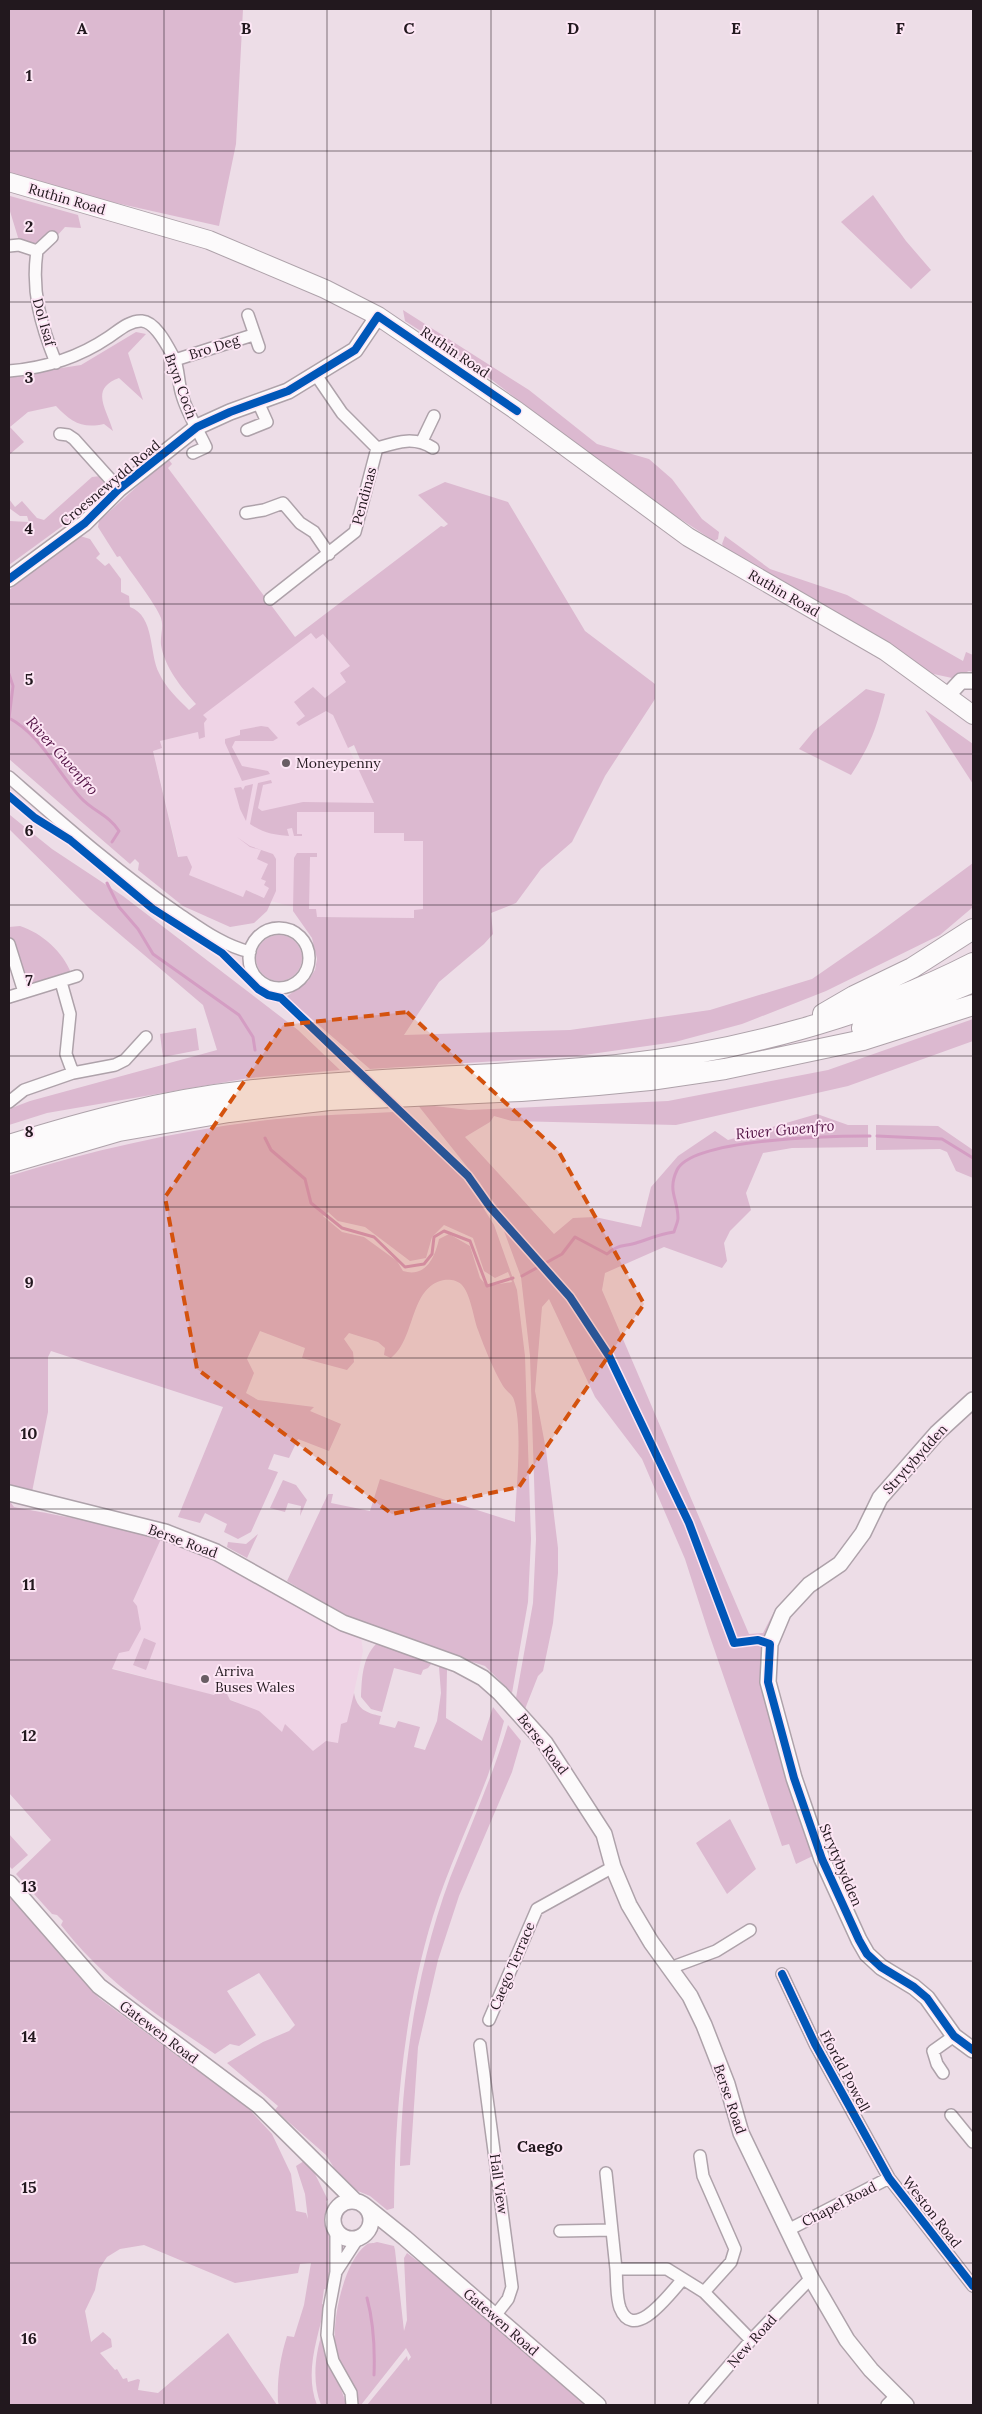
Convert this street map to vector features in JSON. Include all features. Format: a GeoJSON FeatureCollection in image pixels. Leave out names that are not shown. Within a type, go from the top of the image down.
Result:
{"type":"FeatureCollection","features":[{"type":"Feature","properties":{"kind":"highway"},"geometry":{"type":"LineString","coordinates":[[800,1028],[854,996],[912,968],[973,929]]}},
{"type":"Feature","properties":{"kind":"highway"},"geometry":{"type":"LineString","coordinates":[[9,1145],[57,1130],[158,1105],[244,1092],[348,1082],[620,1064],[746,1042],[879,1004],[946,977],[973,963]]}},
{"type":"Feature","properties":{"kind":"highway"},"geometry":{"type":"LineString","coordinates":[[802,1051],[973,982]]}},
{"type":"Feature","properties":{"kind":"highway"},"geometry":{"type":"LineString","coordinates":[[9,1163],[120,1131],[229,1112],[329,1100],[521,1091],[650,1080],[725,1068],[863,1040],[973,1005]]}},
{"type":"Feature","properties":{"kind":"main road","name":"Ruthin Road"},"geometry":{"type":"LineString","coordinates":[[9,182],[209,240],[325,289],[378,316],[503,401],[688,537],[885,652],[948,695],[973,715]]}},
{"type":"Feature","properties":{"kind":"main road","name":"Croesnewydd Road"},"geometry":{"type":"LineString","coordinates":[[9,579],[85,523],[119,489],[197,427],[288,391],[316,375],[355,350],[378,316]]}},
{"type":"Feature","properties":{"kind":"main road"},"geometry":{"type":"LineString","coordinates":[[948,695],[961,681],[973,681]]}},
{"type":"Feature","properties":{"kind":"main road","name":"Strytybydden"},"geometry":{"type":"LineString","coordinates":[[973,1400],[937,1433],[880,1498],[863,1533],[840,1564],[809,1585],[783,1613],[770,1644],[768,1682],[794,1778],[822,1859],[867,1954],[881,1967],[914,1986],[927,1998],[954,2036],[973,2050]]}},
{"type":"Feature","properties":{"kind":"main road","name":"Berse Road"},"geometry":{"type":"LineString","coordinates":[[9,1493],[165,1532],[216,1552],[344,1623],[402,1646],[457,1664],[483,1678],[500,1693],[545,1743],[570,1778],[604,1834],[613,1867],[629,1904],[690,1996],[704,2025],[727,2084],[741,2133],[811,2278],[847,2340],[896,2402]]}},
{"type":"Feature","properties":{"kind":"main road","name":"Gatewen Road"},"geometry":{"type":"LineString","coordinates":[[9,1883],[99,1986],[258,2105],[320,2169],[405,2238],[494,2317],[598,2405]]}},
{"type":"Feature","properties":{"kind":"main road","name":"Gatewen Road"},"geometry":{"type":"LineString","coordinates":[[320,2169],[336,2209],[333,2219],[336,2229],[345,2237],[361,2236],[382,2230],[405,2238]]}},
{"type":"Feature","properties":{"kind":"main road"},"geometry":{"type":"LineString","coordinates":[[336,2209],[344,2202],[360,2203],[371,2220],[361,2236]]}},
{"type":"Feature","properties":{"kind":"street"},"geometry":{"type":"LineString","coordinates":[[9,246],[19,245],[38,251],[52,237]]}},
{"type":"Feature","properties":{"kind":"street","name":"Dol Isaf"},"geometry":{"type":"LineString","coordinates":[[38,251],[34,271],[38,306],[56,363]]}},
{"type":"Feature","properties":{"kind":"street","name":"Bro Deg"},"geometry":{"type":"LineString","coordinates":[[248,315],[253,335],[259,347]]}},
{"type":"Feature","properties":{"kind":"street","name":"Bryn Coch"},"geometry":{"type":"LineString","coordinates":[[9,371],[31,369],[56,363],[88,351],[130,323],[141,321],[148,323],[161,336],[175,360],[182,395],[197,427]]}},
{"type":"Feature","properties":{"kind":"street","name":"Bro Deg"},"geometry":{"type":"LineString","coordinates":[[175,360],[253,335]]}},
{"type":"Feature","properties":{"kind":"street","name":"Pendinas"},"geometry":{"type":"LineString","coordinates":[[270,599],[355,532],[377,448],[342,413],[316,375]]}},
{"type":"Feature","properties":{"kind":"street"},"geometry":{"type":"LineString","coordinates":[[247,430],[267,422],[258,402]]}},
{"type":"Feature","properties":{"kind":"street"},"geometry":{"type":"LineString","coordinates":[[422,441],[434,416]]}},
{"type":"Feature","properties":{"kind":"street"},"geometry":{"type":"LineString","coordinates":[[193,453],[206,447],[197,427]]}},
{"type":"Feature","properties":{"kind":"street"},"geometry":{"type":"LineString","coordinates":[[60,434],[68,435],[74,439],[119,489]]}},
{"type":"Feature","properties":{"kind":"street"},"geometry":{"type":"LineString","coordinates":[[377,448],[401,441],[422,441],[433,448]]}},
{"type":"Feature","properties":{"kind":"street"},"geometry":{"type":"LineString","coordinates":[[246,513],[264,510],[283,503],[300,524],[314,532],[329,554]]}},
{"type":"Feature","properties":{"kind":"street"},"geometry":{"type":"LineString","coordinates":[[9,777],[151,895],[209,935],[234,948],[250,952]]}},
{"type":"Feature","properties":{"kind":"street"},"geometry":{"type":"LineString","coordinates":[[281,928],[299,935],[305,942],[309,961],[306,970],[293,984],[274,987],[265,984],[252,970],[250,952],[258,937],[264,932],[281,928]]}},
{"type":"Feature","properties":{"kind":"street"},"geometry":{"type":"LineString","coordinates":[[9,944],[24,992]]}},
{"type":"Feature","properties":{"kind":"street"},"geometry":{"type":"LineString","coordinates":[[9,997],[77,976]]}},
{"type":"Feature","properties":{"kind":"street"},"geometry":{"type":"LineString","coordinates":[[61,982],[70,1014],[66,1054],[72,1073]]}},
{"type":"Feature","properties":{"kind":"street"},"geometry":{"type":"LineString","coordinates":[[9,1102],[24,1090],[72,1073],[115,1065],[138,1055],[146,1037]]}},
{"type":"Feature","properties":{"kind":"street","name":"Caego Terrace"},"geometry":{"type":"LineString","coordinates":[[489,2020],[537,1909],[613,1867]]}},
{"type":"Feature","properties":{"kind":"street"},"geometry":{"type":"LineString","coordinates":[[670,1968],[716,1951],[750,1930]]}},
{"type":"Feature","properties":{"kind":"street","name":"Ffordd Powell"},"geometry":{"type":"LineString","coordinates":[[782,1974],[815,2044],[889,2178]]}},
{"type":"Feature","properties":{"kind":"street"},"geometry":{"type":"LineString","coordinates":[[944,2073],[937,2064],[933,2051],[954,2036]]}},
{"type":"Feature","properties":{"kind":"street","name":"Hall View"},"geometry":{"type":"LineString","coordinates":[[480,2045],[512,2287],[508,2299],[494,2317]]}},
{"type":"Feature","properties":{"kind":"street"},"geometry":{"type":"LineString","coordinates":[[951,2115],[973,2142]]}},
{"type":"Feature","properties":{"kind":"street"},"geometry":{"type":"LineString","coordinates":[[700,2156],[703,2176],[735,2249],[731,2262],[704,2292]]}},
{"type":"Feature","properties":{"kind":"street"},"geometry":{"type":"LineString","coordinates":[[606,2174],[620,2307],[626,2316],[634,2320],[643,2320],[651,2314],[683,2279]]}},
{"type":"Feature","properties":{"kind":"street","name":"Chapel Road"},"geometry":{"type":"LineString","coordinates":[[788,2230],[889,2178]]}},
{"type":"Feature","properties":{"kind":"street","name":"Weston Road"},"geometry":{"type":"LineString","coordinates":[[889,2178],[973,2286]]}},
{"type":"Feature","properties":{"kind":"street"},"geometry":{"type":"LineString","coordinates":[[336,2229],[336,2272],[329,2309],[327,2335],[333,2361],[351,2393],[352,2405]]}},
{"type":"Feature","properties":{"kind":"street"},"geometry":{"type":"LineString","coordinates":[[560,2231],[612,2230]]}},
{"type":"Feature","properties":{"kind":"street"},"geometry":{"type":"LineString","coordinates":[[336,2272],[361,2236]]}},
{"type":"Feature","properties":{"kind":"street"},"geometry":{"type":"LineString","coordinates":[[616,2269],[667,2268],[704,2292],[751,2340]]}},
{"type":"Feature","properties":{"kind":"street","name":"New Road"},"geometry":{"type":"LineString","coordinates":[[695,2405],[751,2340],[811,2278]]}},
{"type":"Feature","properties":{"kind":"highlighted area"},"geometry":{"type":"Polygon","coordinates":[[[407,1012],[559,1152],[644,1304],[519,1487],[392,1514],[197,1369],[165,1197],[283,1025],[407,1012]]]}},
{"type":"Feature","properties":{"kind":"shaded area"},"geometry":{"type":"Polygon","coordinates":[[[9,9],[243,9],[236,144],[219,226],[85,196],[9,175],[9,9]]]}},
{"type":"Feature","properties":{"kind":"shaded area"},"geometry":{"type":"Polygon","coordinates":[[[873,195],[906,241],[931,270],[911,289],[841,222],[873,195]]]}},
{"type":"Feature","properties":{"kind":"shaded area"},"geometry":{"type":"Polygon","coordinates":[[[10,196],[78,215],[81,228],[65,227],[56,237],[37,250],[20,244],[9,208],[10,196]]]}},
{"type":"Feature","properties":{"kind":"shaded area"},"geometry":{"type":"Polygon","coordinates":[[[403,310],[529,390],[597,444],[649,459],[672,479],[702,519],[719,532],[718,539],[714,541],[636,490],[463,358],[405,321],[403,310]]]}},
{"type":"Feature","properties":{"kind":"shaded area"},"geometry":{"type":"Polygon","coordinates":[[[136,332],[146,334],[128,353],[143,400],[119,378],[105,388],[102,400],[113,431],[104,424],[89,426],[77,423],[56,406],[28,412],[10,427],[24,442],[9,455],[9,376],[81,365],[136,332]]]}},
{"type":"Feature","properties":{"kind":"shaded area"},"geometry":{"type":"Polygon","coordinates":[[[169,460],[172,464],[168,468],[295,637],[441,526],[444,527],[448,524],[418,495],[445,482],[508,502],[585,631],[655,684],[655,699],[605,776],[572,842],[541,869],[516,903],[491,913],[493,934],[439,982],[404,1035],[570,1030],[710,1010],[812,979],[973,863],[973,907],[940,935],[826,991],[742,1024],[675,1042],[577,1056],[370,1069],[286,997],[308,981],[315,970],[317,959],[312,938],[293,911],[294,858],[297,853],[317,853],[317,857],[310,857],[309,909],[316,909],[317,917],[414,918],[414,910],[423,909],[423,841],[404,841],[404,833],[374,833],[374,812],[297,812],[297,834],[302,834],[302,836],[294,836],[292,828],[287,829],[289,836],[284,836],[264,831],[250,824],[258,783],[271,780],[272,783],[263,785],[258,808],[262,811],[303,802],[374,803],[356,764],[362,764],[354,745],[348,748],[333,715],[326,711],[299,726],[296,723],[305,716],[294,702],[313,687],[325,698],[346,682],[340,673],[350,666],[323,634],[316,639],[311,633],[203,715],[207,719],[204,723],[205,737],[199,739],[198,732],[160,741],[162,748],[153,751],[178,857],[187,856],[192,867],[189,875],[243,897],[246,890],[264,898],[269,888],[264,885],[266,881],[261,879],[268,864],[257,859],[261,850],[250,847],[237,837],[250,846],[273,854],[276,859],[276,891],[267,911],[254,923],[230,927],[183,906],[138,870],[139,863],[135,859],[130,864],[9,759],[9,590],[80,536],[90,539],[100,554],[96,558],[105,566],[109,563],[121,579],[121,592],[129,596],[130,607],[144,618],[148,627],[156,665],[165,684],[189,710],[196,704],[179,684],[166,662],[161,645],[162,625],[158,612],[120,556],[117,557],[98,527],[99,521],[164,462],[169,460]]]}},
{"type":"Feature","properties":{"kind":"shaded area"},"geometry":{"type":"Polygon","coordinates":[[[101,476],[107,482],[107,489],[83,511],[9,565],[9,521],[29,522],[27,516],[20,516],[9,508],[9,499],[15,507],[22,501],[37,518],[44,520],[92,477],[101,476]]]}},
{"type":"Feature","properties":{"kind":"shaded area"},"geometry":{"type":"Polygon","coordinates":[[[725,536],[770,569],[847,595],[963,661],[966,652],[973,655],[973,672],[969,671],[952,678],[929,673],[724,547],[722,544],[725,536]]]}},
{"type":"Feature","properties":{"kind":"shaded area"},"geometry":{"type":"Polygon","coordinates":[[[311,633],[316,639],[323,634],[350,666],[347,682],[325,699],[374,801],[374,833],[404,833],[423,841],[423,910],[414,918],[316,917],[316,909],[301,909],[271,901],[246,890],[243,897],[189,875],[190,866],[179,858],[153,750],[162,748],[160,741],[198,732],[197,718],[311,633]]]}},
{"type":"Feature","properties":{"kind":"shaded area"},"geometry":{"type":"Polygon","coordinates":[[[866,689],[885,694],[872,736],[851,775],[799,749],[814,731],[866,689]]]}},
{"type":"Feature","properties":{"kind":"shaded area"},"geometry":{"type":"Polygon","coordinates":[[[925,710],[973,744],[973,784],[925,710]]]}},
{"type":"Feature","properties":{"kind":"shaded area"},"geometry":{"type":"Polygon","coordinates":[[[261,726],[268,727],[278,738],[273,741],[235,741],[232,747],[242,766],[268,771],[270,774],[242,781],[225,743],[225,739],[240,735],[240,730],[261,726]]]}},
{"type":"Feature","properties":{"kind":"shaded area"},"geometry":{"type":"Polygon","coordinates":[[[253,784],[246,821],[240,809],[234,788],[241,787],[243,790],[245,786],[253,784]]]}},
{"type":"Feature","properties":{"kind":"shaded area"},"geometry":{"type":"Polygon","coordinates":[[[10,815],[52,849],[123,896],[298,1030],[340,1070],[249,1078],[47,1113],[9,1125],[9,1109],[30,1101],[217,1050],[203,1005],[90,909],[9,829],[10,815]]]}},
{"type":"Feature","properties":{"kind":"shaded area"},"geometry":{"type":"Polygon","coordinates":[[[20,926],[36,933],[51,944],[63,958],[71,973],[27,987],[9,940],[9,927],[20,926]]]}},
{"type":"Feature","properties":{"kind":"shaded area"},"geometry":{"type":"Polygon","coordinates":[[[279,935],[292,939],[298,945],[302,958],[298,971],[292,977],[279,981],[266,977],[260,971],[256,958],[260,945],[266,939],[279,935]]]}},
{"type":"Feature","properties":{"kind":"shaded area"},"geometry":{"type":"Polygon","coordinates":[[[973,1019],[973,1041],[848,1086],[676,1125],[512,1121],[494,1116],[490,1122],[465,1137],[554,1234],[573,1218],[595,1217],[641,1227],[651,1187],[678,1156],[715,1131],[728,1140],[817,1114],[848,1125],[868,1125],[868,1147],[792,1148],[763,1153],[746,1193],[751,1210],[730,1231],[724,1243],[727,1261],[722,1268],[664,1247],[605,1273],[602,1290],[749,1634],[763,1633],[776,1608],[768,1635],[763,1692],[771,1707],[817,1854],[796,1864],[789,1844],[782,1846],[685,1559],[642,1459],[595,1397],[549,1299],[542,1307],[535,1391],[546,1450],[558,1548],[558,1573],[553,1623],[543,1671],[538,1676],[525,1709],[516,1698],[533,1603],[536,1539],[530,1356],[521,1277],[497,1212],[480,1183],[417,1104],[469,1110],[668,1101],[828,1070],[973,1019]]]}},
{"type":"Feature","properties":{"kind":"shaded area"},"geometry":{"type":"Polygon","coordinates":[[[196,1028],[199,1050],[163,1057],[160,1034],[196,1028]]]}},
{"type":"Feature","properties":{"kind":"shaded area"},"geometry":{"type":"Polygon","coordinates":[[[394,1112],[402,1119],[415,1125],[469,1185],[494,1225],[517,1290],[525,1356],[531,1539],[528,1602],[512,1693],[485,1666],[380,1632],[334,1609],[287,1581],[328,1494],[333,1494],[331,1503],[370,1511],[380,1479],[515,1522],[519,1442],[517,1412],[512,1396],[503,1386],[486,1352],[467,1294],[461,1284],[457,1282],[444,1280],[424,1292],[405,1339],[391,1358],[384,1355],[385,1348],[378,1342],[349,1333],[344,1339],[353,1352],[354,1362],[347,1370],[302,1358],[305,1348],[260,1331],[247,1359],[254,1373],[246,1393],[258,1400],[314,1407],[310,1411],[341,1424],[329,1451],[298,1439],[289,1458],[274,1454],[268,1469],[278,1472],[251,1532],[238,1539],[224,1532],[227,1524],[205,1513],[200,1523],[178,1517],[223,1407],[51,1351],[48,1357],[48,1412],[31,1497],[9,1491],[9,1176],[108,1149],[209,1128],[292,1118],[394,1112]],[[328,1212],[323,1216],[342,1232],[364,1237],[397,1261],[403,1271],[411,1272],[423,1269],[432,1259],[439,1239],[449,1234],[470,1246],[480,1278],[487,1286],[512,1282],[508,1272],[495,1278],[484,1271],[473,1238],[444,1225],[432,1237],[426,1258],[410,1261],[365,1227],[338,1221],[328,1212]]]}},
{"type":"Feature","properties":{"kind":"shaded area"},"geometry":{"type":"Polygon","coordinates":[[[876,1125],[938,1126],[973,1150],[973,1178],[956,1171],[947,1152],[940,1149],[876,1150],[876,1125]]]}},
{"type":"Feature","properties":{"kind":"shaded area"},"geometry":{"type":"Polygon","coordinates":[[[283,1480],[296,1485],[307,1500],[300,1516],[301,1506],[288,1503],[285,1512],[270,1508],[283,1480]]]}},
{"type":"Feature","properties":{"kind":"shaded area"},"geometry":{"type":"Polygon","coordinates":[[[9,1500],[14,1507],[91,1522],[161,1539],[133,1601],[137,1606],[141,1629],[129,1651],[119,1653],[112,1669],[214,1695],[226,1692],[230,1700],[259,1711],[282,1732],[285,1724],[313,1751],[326,1741],[338,1743],[341,1724],[347,1722],[354,1693],[360,1707],[381,1716],[379,1724],[395,1728],[398,1721],[420,1727],[414,1747],[425,1750],[437,1721],[441,1693],[439,1667],[444,1666],[447,1670],[446,1718],[482,1741],[493,1707],[504,1721],[488,1775],[439,1898],[423,1952],[408,2024],[403,2061],[396,2134],[394,2208],[387,2210],[370,2196],[353,2189],[341,2179],[326,2155],[275,2110],[278,2106],[227,2063],[263,2042],[289,2031],[295,2025],[259,1973],[227,1991],[256,2035],[239,2046],[230,2044],[215,2054],[152,2011],[114,1981],[78,1946],[61,1925],[63,1921],[57,1915],[52,1914],[16,1874],[51,1840],[9,1793],[9,1500]]]}},
{"type":"Feature","properties":{"kind":"shaded area"},"geometry":{"type":"Polygon","coordinates":[[[258,1534],[247,1558],[227,1547],[228,1542],[246,1544],[258,1534]]]}},
{"type":"Feature","properties":{"kind":"shaded area"},"geometry":{"type":"Polygon","coordinates":[[[161,1539],[207,1556],[361,1637],[363,1651],[332,1792],[235,1701],[104,1666],[161,1539]]]}},
{"type":"Feature","properties":{"kind":"shaded area"},"geometry":{"type":"Polygon","coordinates":[[[144,1638],[156,1643],[146,1670],[133,1665],[144,1638]]]}},
{"type":"Feature","properties":{"kind":"shaded area"},"geometry":{"type":"Polygon","coordinates":[[[376,1644],[410,1653],[432,1663],[423,1670],[421,1675],[394,1668],[382,1712],[371,1709],[361,1697],[365,1662],[376,1644]]]}},
{"type":"Feature","properties":{"kind":"shaded area"},"geometry":{"type":"Polygon","coordinates":[[[508,1725],[521,1741],[512,1772],[459,1896],[438,1960],[418,2047],[410,2165],[400,2166],[401,2130],[408,2057],[413,2020],[428,1948],[450,1878],[488,1783],[508,1725]]]}},
{"type":"Feature","properties":{"kind":"shaded area"},"geometry":{"type":"Polygon","coordinates":[[[730,1819],[756,1869],[727,1894],[696,1843],[730,1819]]]}},
{"type":"Feature","properties":{"kind":"shaded area"},"geometry":{"type":"Polygon","coordinates":[[[9,1834],[28,1855],[12,1869],[9,1866],[9,1834]]]}},
{"type":"Feature","properties":{"kind":"shaded area"},"geometry":{"type":"Polygon","coordinates":[[[9,1894],[99,1998],[248,2108],[272,2134],[291,2174],[296,2211],[306,2213],[308,2219],[305,2194],[296,2166],[304,2161],[313,2170],[328,2200],[326,2201],[332,2251],[329,2290],[324,2289],[322,2304],[325,2305],[312,2368],[313,2393],[317,2405],[279,2405],[278,2402],[279,2369],[282,2352],[287,2336],[294,2337],[304,2305],[311,2263],[300,2264],[298,2273],[235,2283],[144,2245],[120,2249],[107,2257],[99,2269],[95,2290],[85,2311],[91,2342],[103,2332],[111,2339],[112,2347],[100,2353],[115,2370],[117,2369],[123,2379],[127,2378],[128,2382],[140,2380],[138,2390],[158,2393],[228,2333],[277,2405],[9,2405],[9,1894]]]}},
{"type":"Feature","properties":{"kind":"shaded area"},"geometry":{"type":"Polygon","coordinates":[[[377,2242],[394,2246],[404,2331],[407,2320],[404,2258],[407,2253],[445,2282],[588,2405],[367,2405],[407,2356],[408,2361],[411,2357],[406,2348],[361,2405],[359,2405],[355,2392],[337,2356],[335,2330],[340,2297],[351,2266],[366,2245],[377,2242]]]}},
{"type":"Feature","properties":{"kind":"shaded area"},"geometry":{"type":"Polygon","coordinates":[[[322,2333],[328,2361],[346,2405],[321,2405],[318,2396],[316,2369],[322,2333]]]}},
{"type":"Feature","properties":{"kind":"waterway","name":"River Gwenfro"},"geometry":{"type":"LineString","coordinates":[[9,674],[13,686],[9,718],[20,725],[40,744],[81,798],[115,826],[119,831],[112,842]]}},
{"type":"Feature","properties":{"kind":"waterway","name":"River Gwenfro"},"geometry":{"type":"LineString","coordinates":[[107,883],[119,907],[138,929],[153,954],[239,1015],[253,1037],[255,1050]]}},
{"type":"Feature","properties":{"kind":"waterway","name":"River Gwenfro"},"geometry":{"type":"LineString","coordinates":[[522,1276],[562,1254],[575,1237],[607,1254],[618,1247],[674,1232],[678,1218],[673,1189],[674,1177],[677,1170],[688,1159],[709,1151],[767,1141],[870,1136]]}},
{"type":"Feature","properties":{"kind":"waterway","name":"River Gwenfro"},"geometry":{"type":"LineString","coordinates":[[877,1136],[942,1139],[973,1158]]}},
{"type":"Feature","properties":{"kind":"waterway","name":"River Gwenfro"},"geometry":{"type":"LineString","coordinates":[[265,1138],[271,1150],[305,1179],[311,1203],[342,1228],[374,1237],[405,1267],[424,1264],[432,1254],[434,1237],[444,1231],[470,1241],[487,1286],[513,1278]]}},
{"type":"Feature","properties":{"kind":"waterway"},"geometry":{"type":"LineString","coordinates":[[367,2298],[373,2336],[374,2375]]}},
{"type":"Feature","properties":{"kind":"cycle path"},"geometry":{"type":"LineString","coordinates":[[9,579],[85,523],[119,489],[197,427],[230,412],[288,391],[355,350],[378,316],[517,411]]}},
{"type":"Feature","properties":{"kind":"cycle path"},"geometry":{"type":"LineString","coordinates":[[9,796],[35,818],[70,840],[153,909],[222,953],[258,989],[268,995],[281,998],[468,1176],[490,1207],[570,1297],[609,1356],[689,1523],[734,1643],[758,1640],[770,1644],[768,1682],[794,1778],[822,1859],[859,1940],[867,1954],[881,1967],[914,1987],[927,1998],[954,2036],[973,2050]]}},
{"type":"Feature","properties":{"kind":"cycle path"},"geometry":{"type":"LineString","coordinates":[[782,1974],[815,2044],[889,2178],[973,2286]]}},
{"type":"Feature","properties":{"kind":"place","name":"Moneypenny"},"geometry":{"type":"Point","coordinates":[286,763]}},
{"type":"Feature","properties":{"kind":"place","name":"Arriva Buses Wales"},"geometry":{"type":"Point","coordinates":[205,1679]}},
{"type":"Feature","properties":{"kind":"district","name":"Caego"},"geometry":{"type":"Point","coordinates":[540,2146]}}]}
